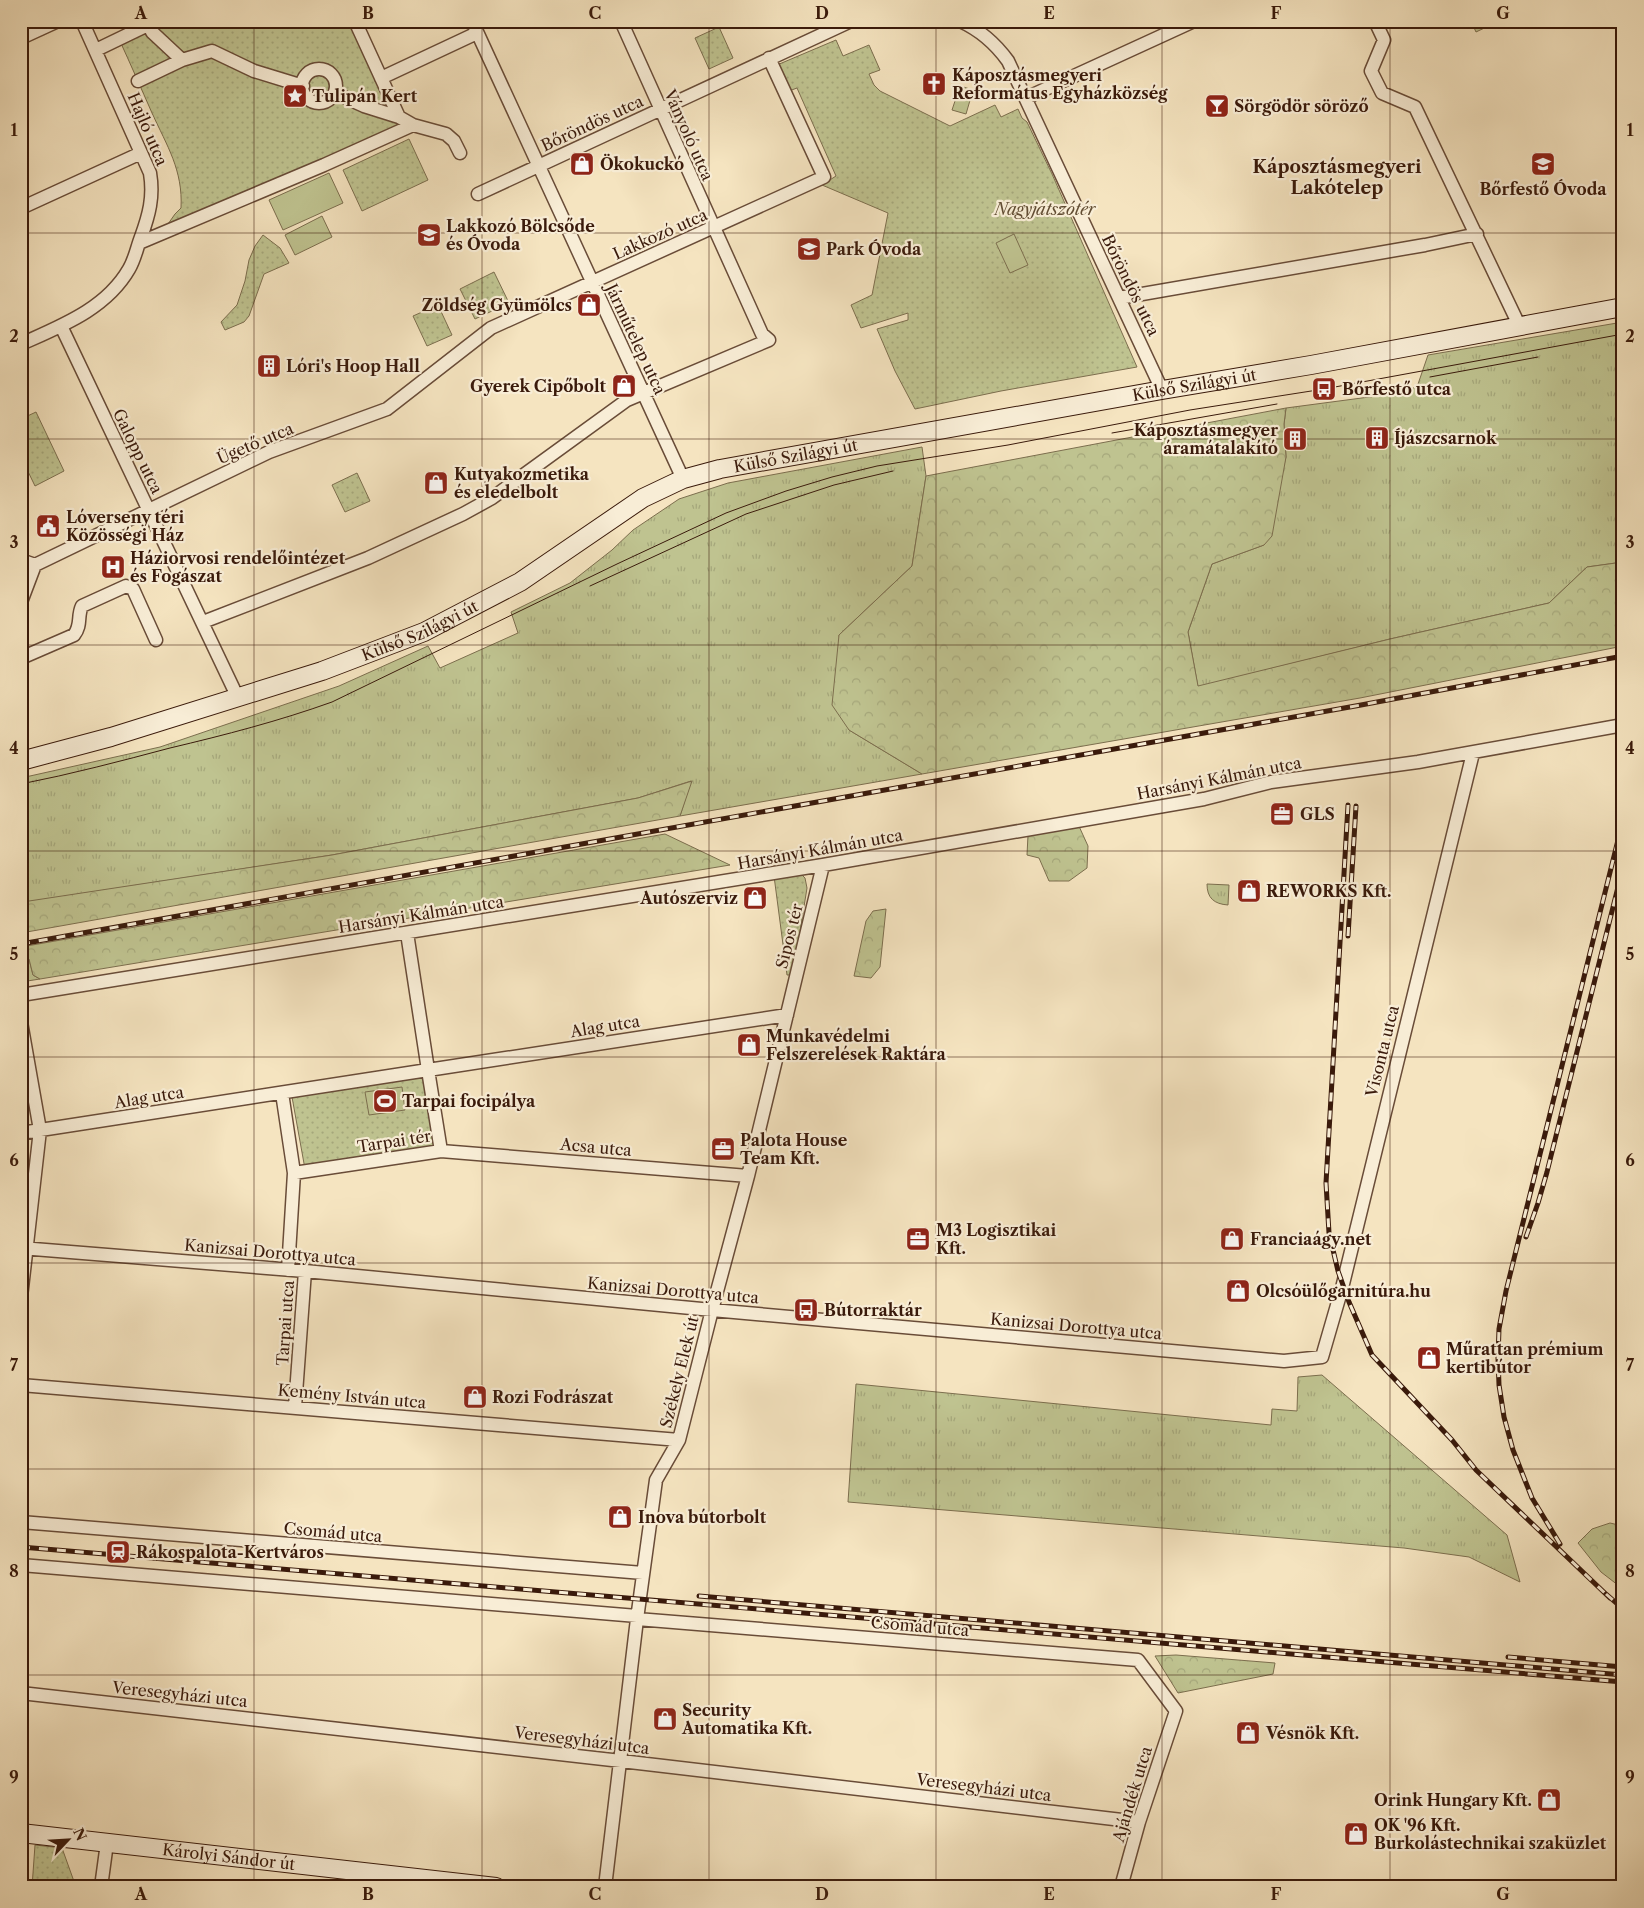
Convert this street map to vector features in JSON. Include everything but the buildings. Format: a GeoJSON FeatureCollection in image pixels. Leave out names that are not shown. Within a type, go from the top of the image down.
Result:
{"type":"FeatureCollection","features":[{"type":"Feature","properties":{"kind":"street"},"geometry":{"type":"LineString","coordinates":[[21,38],[58,21]]}},
{"type":"Feature","properties":{"kind":"street","name":"Hajló utca"},"geometry":{"type":"LineString","coordinates":[[21,344],[61,326],[97,305],[112,293],[130,268],[151,208],[153,188],[150,174],[82,21]]}},
{"type":"Feature","properties":{"kind":"street"},"geometry":{"type":"LineString","coordinates":[[355,21],[399,117]]}},
{"type":"Feature","properties":{"kind":"street","name":"Járműtelep utca"},"geometry":{"type":"LineString","coordinates":[[472,21],[683,479]]}},
{"type":"Feature","properties":{"kind":"street","name":"Ványoló utca"},"geometry":{"type":"LineString","coordinates":[[622,21],[713,229],[762,334],[769,340],[643,393]]}},
{"type":"Feature","properties":{"kind":"street","name":"Bőröndös utca"},"geometry":{"type":"LineString","coordinates":[[478,194],[851,21]]}},
{"type":"Feature","properties":{"kind":"street","name":"Bőröndös utca"},"geometry":{"type":"LineString","coordinates":[[960,21],[978,30],[1000,49],[1008,61],[1162,390]]}},
{"type":"Feature","properties":{"kind":"street"},"geometry":{"type":"LineString","coordinates":[[1026,98],[1194,21]]}},
{"type":"Feature","properties":{"kind":"street"},"geometry":{"type":"LineString","coordinates":[[1375,21],[1384,40],[1371,71],[1375,82],[1382,93],[1416,107],[1519,325]]}},
{"type":"Feature","properties":{"kind":"street"},"geometry":{"type":"LineString","coordinates":[[96,50],[152,23],[152,32],[182,60]]}},
{"type":"Feature","properties":{"kind":"street"},"geometry":{"type":"LineString","coordinates":[[381,78],[477,34]]}},
{"type":"Feature","properties":{"kind":"street"},"geometry":{"type":"LineString","coordinates":[[138,81],[182,60],[212,50],[254,71],[303,86]]}},
{"type":"Feature","properties":{"kind":"street","name":"Lakkozó utca"},"geometry":{"type":"LineString","coordinates":[[378,413],[387,409],[492,328],[824,177],[769,58]]}},
{"type":"Feature","properties":{"kind":"street"},"geometry":{"type":"LineString","coordinates":[[322,70],[332,74],[336,83],[335,93],[327,101],[316,102],[306,96],[303,86],[306,75],[322,70]]}},
{"type":"Feature","properties":{"kind":"street"},"geometry":{"type":"LineString","coordinates":[[335,93],[364,106],[399,117],[413,125],[446,134],[454,141],[460,153]]}},
{"type":"Feature","properties":{"kind":"street"},"geometry":{"type":"LineString","coordinates":[[139,243],[324,165],[413,125]]}},
{"type":"Feature","properties":{"kind":"street"},"geometry":{"type":"LineString","coordinates":[[21,208],[141,153]]}},
{"type":"Feature","properties":{"kind":"street"},"geometry":{"type":"LineString","coordinates":[[1119,298],[1476,234]]}},
{"type":"Feature","properties":{"kind":"street","name":"Külső Szilágyi út"},"geometry":{"type":"LineString","coordinates":[[21,761],[111,737],[238,698],[348,662],[424,632],[520,582],[643,498],[683,479],[720,469],[1312,365],[1623,307]]}},
{"type":"Feature","properties":{"kind":"street","name":"Galopp utca"},"geometry":{"type":"LineString","coordinates":[[61,326],[238,698]]}},
{"type":"Feature","properties":{"kind":"street"},"geometry":{"type":"LineString","coordinates":[[202,622],[368,558],[464,514],[492,498],[627,400],[643,393]]}},
{"type":"Feature","properties":{"kind":"street","name":"Ügető utca"},"geometry":{"type":"LineString","coordinates":[[35,565],[269,452],[378,413]]}},
{"type":"Feature","properties":{"kind":"street"},"geometry":{"type":"LineString","coordinates":[[21,560],[35,565],[21,602]]}},
{"type":"Feature","properties":{"kind":"street"},"geometry":{"type":"LineString","coordinates":[[21,658],[74,635],[79,629],[79,613],[82,606],[126,586],[133,589],[156,640]]}},
{"type":"Feature","properties":{"kind":"street","name":"Harsányi Kálmán utca"},"geometry":{"type":"LineString","coordinates":[[21,995],[823,866],[1204,799],[1271,782],[1473,753],[1623,724]]}},
{"type":"Feature","properties":{"kind":"street","name":"Visonta utca"},"geometry":{"type":"LineString","coordinates":[[1322,1357],[1342,1288],[1473,753]]}},
{"type":"Feature","properties":{"kind":"street","name":"Sipos tér"},"geometry":{"type":"LineString","coordinates":[[787,1015],[823,866]]}},
{"type":"Feature","properties":{"kind":"street","name":"Tarpai tér"},"geometry":{"type":"LineString","coordinates":[[294,1173],[441,1151],[407,933]]}},
{"type":"Feature","properties":{"kind":"street","name":"Alag utca"},"geometry":{"type":"LineString","coordinates":[[428,1070],[787,1015]]}},
{"type":"Feature","properties":{"kind":"street","name":"Székely Elek út"},"geometry":{"type":"LineString","coordinates":[[605,1887],[637,1617],[656,1480],[679,1440],[748,1176],[787,1015]]}},
{"type":"Feature","properties":{"kind":"street"},"geometry":{"type":"LineString","coordinates":[[21,1022],[40,1130],[24,1248],[21,1297]]}},
{"type":"Feature","properties":{"kind":"street"},"geometry":{"type":"LineString","coordinates":[[294,1173],[282,1093],[428,1070]]}},
{"type":"Feature","properties":{"kind":"street","name":"Alag utca"},"geometry":{"type":"LineString","coordinates":[[21,1133],[282,1093]]}},
{"type":"Feature","properties":{"kind":"street","name":"Acsa utca"},"geometry":{"type":"LineString","coordinates":[[441,1151],[748,1176]]}},
{"type":"Feature","properties":{"kind":"street","name":"Tarpai utca"},"geometry":{"type":"LineString","coordinates":[[288,1270],[294,1173]]}},
{"type":"Feature","properties":{"kind":"street","name":"Kanizsai Dorottya utca"},"geometry":{"type":"LineString","coordinates":[[24,1248],[305,1270],[712,1310],[1284,1361],[1322,1357]]}},
{"type":"Feature","properties":{"kind":"street","name":"Tarpai utca"},"geometry":{"type":"LineString","coordinates":[[295,1407],[305,1270]]}},
{"type":"Feature","properties":{"kind":"street","name":"Kemény István utca"},"geometry":{"type":"LineString","coordinates":[[21,1385],[679,1440]]}},
{"type":"Feature","properties":{"kind":"street","name":"Csomád utca"},"geometry":{"type":"LineString","coordinates":[[21,1522],[643,1573]]}},
{"type":"Feature","properties":{"kind":"street","name":"Csomád utca"},"geometry":{"type":"LineString","coordinates":[[21,1565],[1138,1660],[1176,1711]]}},
{"type":"Feature","properties":{"kind":"street","name":"Veresegyházi utca"},"geometry":{"type":"LineString","coordinates":[[21,1693],[1139,1822]]}},
{"type":"Feature","properties":{"kind":"street","name":"Ajándék utca"},"geometry":{"type":"LineString","coordinates":[[1121,1887],[1139,1822],[1176,1711]]}},
{"type":"Feature","properties":{"kind":"street","name":"Károlyi Sándor út"},"geometry":{"type":"LineString","coordinates":[[21,1833],[496,1887]]}},
{"type":"Feature","properties":{"kind":"street"},"geometry":{"type":"LineString","coordinates":[[101,1887],[107,1843]]}},
{"type":"Feature","properties":{"kind":"green space"},"geometry":{"type":"Polygon","coordinates":[[[156,21],[355,21],[399,117],[413,125],[161,234],[181,208],[177,170],[119,39],[156,21]]]}},
{"type":"Feature","properties":{"kind":"green space"},"geometry":{"type":"Polygon","coordinates":[[[1471,21],[1499,21],[1476,32],[1471,21]]]}},
{"type":"Feature","properties":{"kind":"green space"},"geometry":{"type":"Polygon","coordinates":[[[719,27],[733,58],[709,69],[695,38],[719,27]]]}},
{"type":"Feature","properties":{"kind":"green space","name":"Nagyjátszótér"},"geometry":{"type":"Polygon","coordinates":[[[836,40],[843,56],[869,45],[880,70],[869,74],[874,85],[880,91],[950,126],[995,105],[1001,117],[1018,109],[1022,118],[1027,122],[1052,174],[1137,367],[1001,391],[915,409],[895,371],[877,329],[908,320],[908,313],[861,328],[851,305],[872,295],[888,213],[822,185],[836,176],[797,88],[789,91],[777,65],[836,40]]]}},
{"type":"Feature","properties":{"kind":"green space"},"geometry":{"type":"Polygon","coordinates":[[[960,86],[973,90],[966,114],[952,110],[960,86]]]}},
{"type":"Feature","properties":{"kind":"green space"},"geometry":{"type":"Polygon","coordinates":[[[409,139],[428,180],[362,211],[343,170],[409,139]]]}},
{"type":"Feature","properties":{"kind":"green space"},"geometry":{"type":"Polygon","coordinates":[[[329,173],[343,203],[283,230],[269,200],[329,173]]]}},
{"type":"Feature","properties":{"kind":"green space"},"geometry":{"type":"Polygon","coordinates":[[[322,216],[332,237],[295,255],[285,235],[322,216]]]}},
{"type":"Feature","properties":{"kind":"green space"},"geometry":{"type":"Polygon","coordinates":[[[1014,234],[1028,265],[1010,273],[996,243],[1014,234]]]}},
{"type":"Feature","properties":{"kind":"green space"},"geometry":{"type":"Polygon","coordinates":[[[263,235],[280,248],[289,263],[264,274],[249,316],[244,322],[225,330],[221,322],[237,305],[245,281],[249,260],[255,246],[263,235]]]}},
{"type":"Feature","properties":{"kind":"green space"},"geometry":{"type":"Polygon","coordinates":[[[494,272],[509,303],[475,319],[460,289],[494,272]]]}},
{"type":"Feature","properties":{"kind":"green space"},"geometry":{"type":"Polygon","coordinates":[[[438,305],[452,335],[427,346],[413,316],[438,305]]]}},
{"type":"Feature","properties":{"kind":"green space"},"geometry":{"type":"Polygon","coordinates":[[[1623,322],[1623,562],[1587,567],[1549,603],[1390,639],[1198,687],[1188,632],[1212,564],[1264,545],[1286,457],[1284,424],[1286,408],[1392,394],[1417,387],[1428,355],[1623,322]]]}},
{"type":"Feature","properties":{"kind":"green space"},"geometry":{"type":"Polygon","coordinates":[[[1286,408],[1284,424],[1286,457],[1272,536],[1264,545],[1212,564],[1188,632],[1198,686],[1390,639],[1549,603],[1587,567],[1623,562],[1623,646],[1360,698],[922,774],[849,730],[832,705],[839,635],[912,566],[926,476],[1286,408]]]}},
{"type":"Feature","properties":{"kind":"green space"},"geometry":{"type":"Polygon","coordinates":[[[36,412],[64,471],[35,486],[21,457],[21,419],[36,412]]]}},
{"type":"Feature","properties":{"kind":"green space"},"geometry":{"type":"Polygon","coordinates":[[[922,447],[926,476],[912,566],[839,635],[849,730],[922,774],[680,816],[691,781],[638,798],[332,855],[21,903],[21,778],[160,747],[339,686],[428,646],[440,668],[518,633],[511,612],[570,583],[612,550],[633,530],[679,499],[728,483],[922,447]]]}},
{"type":"Feature","properties":{"kind":"green space"},"geometry":{"type":"Polygon","coordinates":[[[357,473],[370,501],[345,512],[332,485],[357,473]]]}},
{"type":"Feature","properties":{"kind":"green space"},"geometry":{"type":"Polygon","coordinates":[[[692,781],[680,816],[21,933],[21,903],[29,901],[332,855],[638,798],[692,781]]]}},
{"type":"Feature","properties":{"kind":"green space"},"geometry":{"type":"Polygon","coordinates":[[[1078,824],[1088,846],[1087,868],[1069,881],[1049,881],[1039,858],[1027,855],[1028,835],[1078,824]]]}},
{"type":"Feature","properties":{"kind":"green space"},"geometry":{"type":"Polygon","coordinates":[[[665,834],[730,865],[40,979],[33,975],[29,959],[21,961],[21,947],[665,834]]]}},
{"type":"Feature","properties":{"kind":"green space"},"geometry":{"type":"Polygon","coordinates":[[[799,872],[805,878],[807,888],[793,975],[787,975],[774,876],[799,872]]]}},
{"type":"Feature","properties":{"kind":"green space"},"geometry":{"type":"Polygon","coordinates":[[[1207,884],[1229,885],[1228,905],[1215,902],[1210,897],[1207,884]]]}},
{"type":"Feature","properties":{"kind":"green space"},"geometry":{"type":"Polygon","coordinates":[[[886,909],[880,967],[871,978],[854,976],[866,921],[873,911],[886,909]]]}},
{"type":"Feature","properties":{"kind":"green space"},"geometry":{"type":"Polygon","coordinates":[[[29,959],[33,975],[40,979],[21,982],[21,961],[29,959]]]}},
{"type":"Feature","properties":{"kind":"green space"},"geometry":{"type":"Polygon","coordinates":[[[425,1073],[437,1146],[305,1169],[292,1097],[425,1073]]]}},
{"type":"Feature","properties":{"kind":"green space","name":"Tarpai focipálya"},"geometry":{"type":"Polygon","coordinates":[[[402,1087],[405,1110],[369,1115],[365,1092],[402,1087]]]}},
{"type":"Feature","properties":{"kind":"green space"},"geometry":{"type":"Polygon","coordinates":[[[1322,1375],[1507,1535],[1520,1582],[1469,1557],[1404,1548],[848,1502],[856,1384],[1271,1425],[1272,1409],[1297,1411],[1298,1377],[1322,1375]]]}},
{"type":"Feature","properties":{"kind":"green space"},"geometry":{"type":"Polygon","coordinates":[[[1610,1523],[1623,1526],[1623,1589],[1601,1572],[1578,1543],[1592,1529],[1610,1523]]]}},
{"type":"Feature","properties":{"kind":"green space"},"geometry":{"type":"Polygon","coordinates":[[[1176,1655],[1275,1663],[1273,1674],[1178,1693],[1155,1656],[1176,1655]]]}},
{"type":"Feature","properties":{"kind":"green space"},"geometry":{"type":"Polygon","coordinates":[[[35,1845],[62,1848],[76,1887],[32,1887],[35,1845]]]}},
{"type":"Feature","properties":{"kind":"tram line"},"geometry":{"type":"LineString","coordinates":[[21,784],[231,733],[332,702],[726,513],[786,491],[832,477],[877,466],[1008,445],[1190,410],[1324,389],[1623,334]]}},
{"type":"Feature","properties":{"kind":"tram line"},"geometry":{"type":"LineString","coordinates":[[1430,377],[1538,357]]}},
{"type":"Feature","properties":{"kind":"tram line"},"geometry":{"type":"LineString","coordinates":[[1112,433],[1277,404]]}},
{"type":"Feature","properties":{"kind":"tram line"},"geometry":{"type":"LineString","coordinates":[[590,586],[746,514],[834,485],[893,471]]}},
{"type":"Feature","properties":{"kind":"railway"},"geometry":{"type":"LineString","coordinates":[[21,944],[1361,705],[1623,656]]}},
{"type":"Feature","properties":{"kind":"railway"},"geometry":{"type":"LineString","coordinates":[[1348,805],[1326,1183],[1329,1233],[1338,1271],[1372,1355],[1452,1440],[1476,1470],[1610,1598]]}},
{"type":"Feature","properties":{"kind":"railway"},"geometry":{"type":"LineString","coordinates":[[1348,936],[1356,806]]}},
{"type":"Feature","properties":{"kind":"railway"},"geometry":{"type":"LineString","coordinates":[[1560,1544],[1532,1498],[1513,1450],[1504,1417],[1499,1385],[1499,1329],[1506,1291],[1623,820]]}},
{"type":"Feature","properties":{"kind":"railway"},"geometry":{"type":"LineString","coordinates":[[1526,1237],[1547,1172],[1623,867]]}},
{"type":"Feature","properties":{"kind":"railway"},"geometry":{"type":"LineString","coordinates":[[21,1547],[1623,1682]]}},
{"type":"Feature","properties":{"kind":"railway"},"geometry":{"type":"LineString","coordinates":[[1606,1594],[1623,1609]]}},
{"type":"Feature","properties":{"kind":"railway"},"geometry":{"type":"LineString","coordinates":[[699,1596],[1623,1675]]}},
{"type":"Feature","properties":{"kind":"railway"},"geometry":{"type":"LineString","coordinates":[[1508,1657],[1623,1667]]}},
{"type":"Feature","properties":{"kind":"place","name":"Káposztásmegyeri Református Egyházközség"},"geometry":{"type":"Point","coordinates":[934,84]}},
{"type":"Feature","properties":{"kind":"place","name":"Tulipán Kert"},"geometry":{"type":"Point","coordinates":[295,96]}},
{"type":"Feature","properties":{"kind":"place","name":"Sörgödör söröző"},"geometry":{"type":"Point","coordinates":[1217,106]}},
{"type":"Feature","properties":{"kind":"place","name":"Ökokuckó"},"geometry":{"type":"Point","coordinates":[582,164]}},
{"type":"Feature","properties":{"kind":"place","name":"Bőrfestő Óvoda"},"geometry":{"type":"Point","coordinates":[1543,164]}},
{"type":"Feature","properties":{"kind":"place","name":"Lakkozó Bölcsőde és Óvoda"},"geometry":{"type":"Point","coordinates":[429,235]}},
{"type":"Feature","properties":{"kind":"place","name":"Park Óvoda"},"geometry":{"type":"Point","coordinates":[809,249]}},
{"type":"Feature","properties":{"kind":"place","name":"Zöldség Gyümölcs"},"geometry":{"type":"Point","coordinates":[589,305]}},
{"type":"Feature","properties":{"kind":"place","name":"Lóri's Hoop Hall"},"geometry":{"type":"Point","coordinates":[269,366]}},
{"type":"Feature","properties":{"kind":"place","name":"Gyerek Cipőbolt"},"geometry":{"type":"Point","coordinates":[624,386]}},
{"type":"Feature","properties":{"kind":"place","name":"Bőrfestő utca"},"geometry":{"type":"Point","coordinates":[1324,389]}},
{"type":"Feature","properties":{"kind":"place","name":"Íjászcsarnok"},"geometry":{"type":"Point","coordinates":[1377,438]}},
{"type":"Feature","properties":{"kind":"place","name":"Káposztásmegyer áramátalakító"},"geometry":{"type":"Point","coordinates":[1295,439]}},
{"type":"Feature","properties":{"kind":"place","name":"Kutyakozmetika és eledelbolt"},"geometry":{"type":"Point","coordinates":[436,483]}},
{"type":"Feature","properties":{"kind":"place","name":"Lóverseny téri Közösségi Ház"},"geometry":{"type":"Point","coordinates":[48,526]}},
{"type":"Feature","properties":{"kind":"place","name":"Háziorvosi rendelőintézet és Fogászat"},"geometry":{"type":"Point","coordinates":[113,567]}},
{"type":"Feature","properties":{"kind":"place","name":"GLS"},"geometry":{"type":"Point","coordinates":[1282,814]}},
{"type":"Feature","properties":{"kind":"place","name":"REWORKS Kft."},"geometry":{"type":"Point","coordinates":[1249,891]}},
{"type":"Feature","properties":{"kind":"place","name":"Autószerviz"},"geometry":{"type":"Point","coordinates":[755,898]}},
{"type":"Feature","properties":{"kind":"place","name":"Munkavédelmi Felszerelések Raktára"},"geometry":{"type":"Point","coordinates":[749,1045]}},
{"type":"Feature","properties":{"kind":"place","name":"Tarpai focipálya"},"geometry":{"type":"Point","coordinates":[385,1101]}},
{"type":"Feature","properties":{"kind":"place","name":"Palota House Team Kft."},"geometry":{"type":"Point","coordinates":[723,1149]}},
{"type":"Feature","properties":{"kind":"place","name":"M3 Logisztikai Kft."},"geometry":{"type":"Point","coordinates":[918,1239]}},
{"type":"Feature","properties":{"kind":"place","name":"Franciaágy.net"},"geometry":{"type":"Point","coordinates":[1232,1239]}},
{"type":"Feature","properties":{"kind":"place","name":"Olcsóülőgarnitúra.hu"},"geometry":{"type":"Point","coordinates":[1238,1291]}},
{"type":"Feature","properties":{"kind":"place","name":"Bútorraktár"},"geometry":{"type":"Point","coordinates":[806,1310]}},
{"type":"Feature","properties":{"kind":"place","name":"Műrattan prémium kertibútor"},"geometry":{"type":"Point","coordinates":[1429,1358]}},
{"type":"Feature","properties":{"kind":"place","name":"Rozi Fodrászat"},"geometry":{"type":"Point","coordinates":[475,1397]}},
{"type":"Feature","properties":{"kind":"place","name":"Inova bútorbolt"},"geometry":{"type":"Point","coordinates":[620,1517]}},
{"type":"Feature","properties":{"kind":"place","name":"Rákospalota-Kertváros"},"geometry":{"type":"Point","coordinates":[118,1552]}},
{"type":"Feature","properties":{"kind":"place","name":"Security Automatika Kft."},"geometry":{"type":"Point","coordinates":[665,1719]}},
{"type":"Feature","properties":{"kind":"place","name":"Vésnök Kft."},"geometry":{"type":"Point","coordinates":[1248,1733]}},
{"type":"Feature","properties":{"kind":"place","name":"Orink Hungary Kft."},"geometry":{"type":"Point","coordinates":[1549,1800]}},
{"type":"Feature","properties":{"kind":"place","name":"OK '96 Kft. Burkolástechnikai szaküzlet"},"geometry":{"type":"Point","coordinates":[1356,1834]}},
{"type":"Feature","properties":{"kind":"district","name":"Káposztásmegyeri Lakótelep"},"geometry":{"type":"Point","coordinates":[1337,177]}}]}
